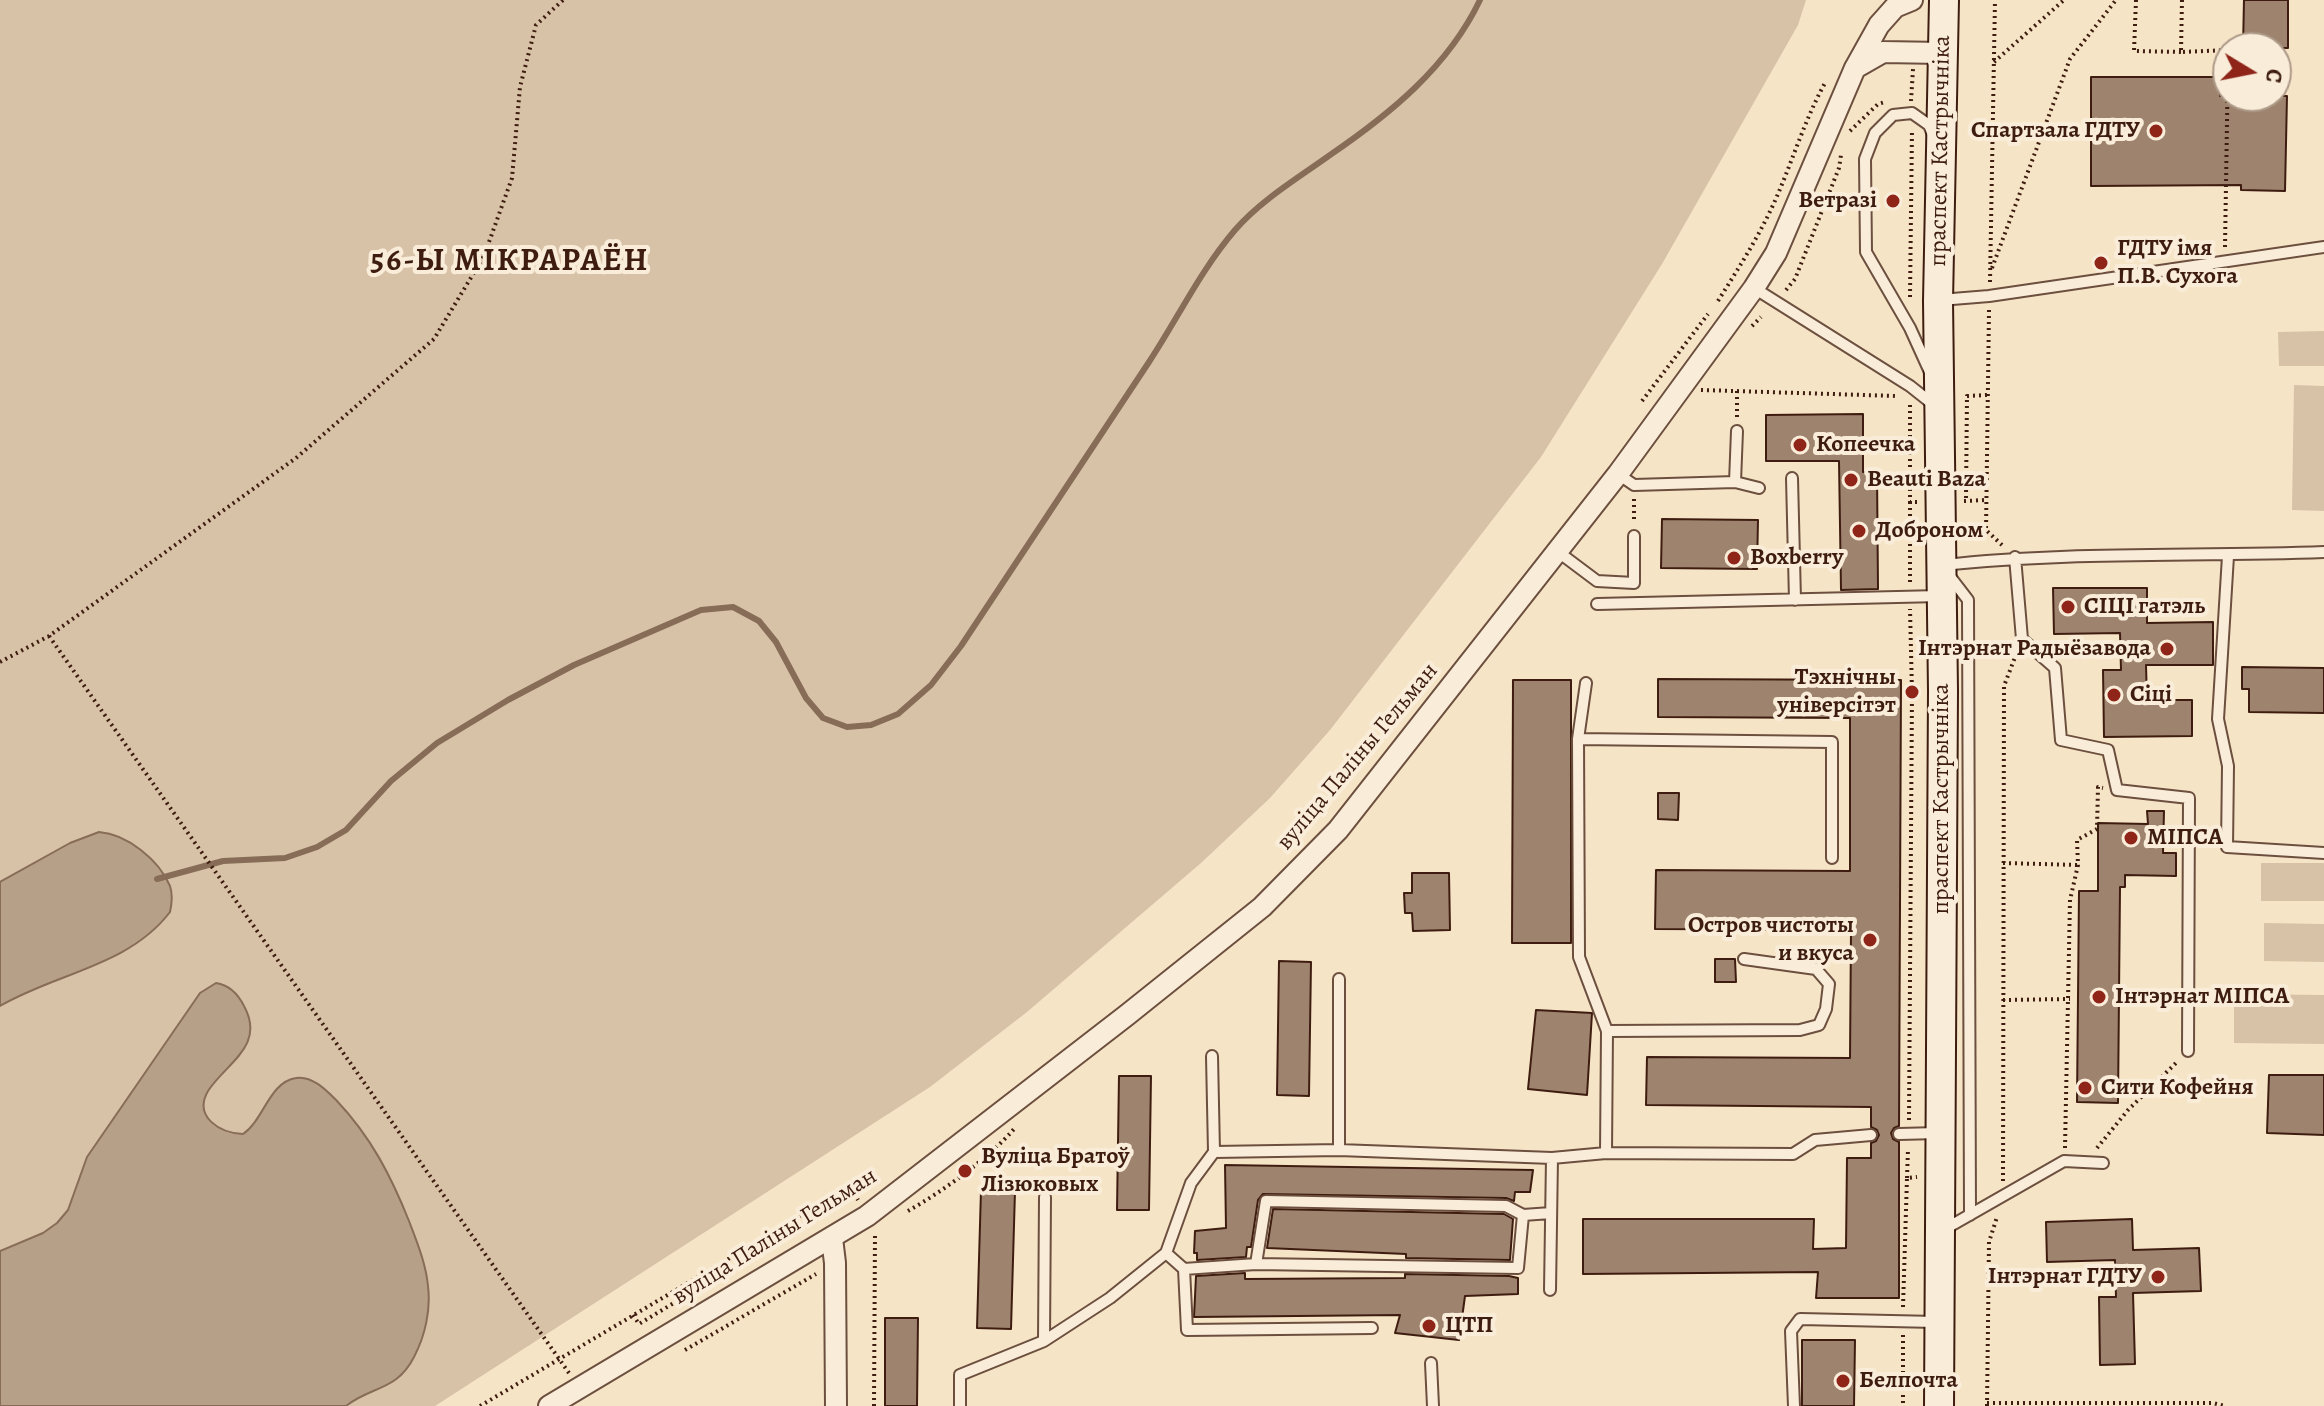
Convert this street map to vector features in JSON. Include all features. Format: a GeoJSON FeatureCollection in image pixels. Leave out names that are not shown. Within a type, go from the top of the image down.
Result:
{"type":"FeatureCollection","features":[{"type":"Feature","properties":{"kind":"main road","name":"праспект Кастрычніка"},"geometry":{"type":"LineString","coordinates":[[1939,1406],[1942,566],[1938,301],[1944,0]]}},
{"type":"Feature","properties":{"kind":"street","name":"вуліца Паліны Гельман"},"geometry":{"type":"LineString","coordinates":[[549,1406],[867,1216],[1262,907],[1338,830],[1557,551],[1626,479],[1776,253],[1855,68],[1879,25],[1895,7],[1912,0]]}},
{"type":"Feature","properties":{"kind":"street"},"geometry":{"type":"LineString","coordinates":[[1855,68],[1883,52],[1942,53]]}},
{"type":"Feature","properties":{"kind":"street"},"geometry":{"type":"LineString","coordinates":[[832,1238],[835,1263],[836,1406]]}},
{"type":"Feature","properties":{"kind":"lane"},"geometry":{"type":"LineString","coordinates":[[1939,401],[1910,328],[1866,252],[1865,159],[1875,133],[1893,115],[1912,113],[1929,125],[1941,151]]}},
{"type":"Feature","properties":{"kind":"lane"},"geometry":{"type":"LineString","coordinates":[[1938,301],[2324,247]]}},
{"type":"Feature","properties":{"kind":"lane"},"geometry":{"type":"LineString","coordinates":[[1754,288],[1939,401]]}},
{"type":"Feature","properties":{"kind":"lane"},"geometry":{"type":"LineString","coordinates":[[1735,482],[1737,431]]}},
{"type":"Feature","properties":{"kind":"lane"},"geometry":{"type":"LineString","coordinates":[[1792,478],[1795,600]]}},
{"type":"Feature","properties":{"kind":"lane"},"geometry":{"type":"LineString","coordinates":[[1626,479],[1735,482],[1759,488]]}},
{"type":"Feature","properties":{"kind":"lane"},"geometry":{"type":"LineString","coordinates":[[1557,551],[1597,581],[1634,583],[1634,536]]}},
{"type":"Feature","properties":{"kind":"lane"},"geometry":{"type":"LineString","coordinates":[[1942,566],[2015,557],[2228,556],[2324,552]]}},
{"type":"Feature","properties":{"kind":"lane"},"geometry":{"type":"LineString","coordinates":[[2228,556],[2218,719],[2228,766],[2227,847],[2324,853]]}},
{"type":"Feature","properties":{"kind":"lane"},"geometry":{"type":"LineString","coordinates":[[2015,557],[2022,639],[2055,668],[2061,740],[2108,750],[2117,790],[2189,798],[2188,1051]]}},
{"type":"Feature","properties":{"kind":"lane"},"geometry":{"type":"LineString","coordinates":[[1942,566],[1968,600],[1970,1215]]}},
{"type":"Feature","properties":{"kind":"lane"},"geometry":{"type":"LineString","coordinates":[[1597,604],[1942,596]]}},
{"type":"Feature","properties":{"kind":"lane"},"geometry":{"type":"LineString","coordinates":[[1586,683],[1578,739],[1579,957],[1607,1031],[1606,1153]]}},
{"type":"Feature","properties":{"kind":"lane"},"geometry":{"type":"LineString","coordinates":[[1578,739],[1832,742],[1832,858]]}},
{"type":"Feature","properties":{"kind":"lane"},"geometry":{"type":"LineString","coordinates":[[1607,1031],[1800,1030],[1819,1025],[1826,1009],[1829,984],[1816,969],[1744,959]]}},
{"type":"Feature","properties":{"kind":"lane"},"geometry":{"type":"LineString","coordinates":[[1339,979],[1339,1150]]}},
{"type":"Feature","properties":{"kind":"lane"},"geometry":{"type":"LineString","coordinates":[[960,1406],[960,1375],[1044,1341],[1110,1298],[1166,1253],[1191,1183],[1214,1152],[1212,1056]]}},
{"type":"Feature","properties":{"kind":"lane"},"geometry":{"type":"LineString","coordinates":[[1904,1134],[1940,1133]]}},
{"type":"Feature","properties":{"kind":"lane"},"geometry":{"type":"LineString","coordinates":[[1214,1152],[1339,1150],[1552,1158],[1606,1153],[1793,1154],[1815,1140],[1871,1135]]}},
{"type":"Feature","properties":{"kind":"lane"},"geometry":{"type":"LineString","coordinates":[[1550,1290],[1552,1158]]}},
{"type":"Feature","properties":{"kind":"lane"},"geometry":{"type":"LineString","coordinates":[[1939,1231],[2064,1161],[2103,1163]]}},
{"type":"Feature","properties":{"kind":"lane"},"geometry":{"type":"LineString","coordinates":[[1044,1341],[1045,1197]]}},
{"type":"Feature","properties":{"kind":"lane"},"geometry":{"type":"LineString","coordinates":[[1256,1264],[1266,1201],[1506,1206],[1523,1215],[1551,1213]]}},
{"type":"Feature","properties":{"kind":"lane"},"geometry":{"type":"LineString","coordinates":[[1184,1269],[1256,1264],[1518,1268],[1523,1215]]}},
{"type":"Feature","properties":{"kind":"lane"},"geometry":{"type":"LineString","coordinates":[[1166,1253],[1184,1269],[1187,1330],[1372,1328]]}},
{"type":"Feature","properties":{"kind":"lane"},"geometry":{"type":"LineString","coordinates":[[1794,1406],[1791,1331],[1800,1319],[1939,1322]]}},
{"type":"Feature","properties":{"kind":"lane"},"geometry":{"type":"LineString","coordinates":[[1431,1363],[1433,1406]]}},
{"type":"Feature","properties":{"kind":"path"},"geometry":{"type":"LineString","coordinates":[[0,662],[49,636],[296,458],[434,339],[484,256],[512,178],[520,87],[536,25],[563,0]]}},
{"type":"Feature","properties":{"kind":"path"},"geometry":{"type":"LineString","coordinates":[[1993,63],[2064,0]]}},
{"type":"Feature","properties":{"kind":"path"},"geometry":{"type":"LineString","coordinates":[[1990,272],[2070,59],[2116,0]]}},
{"type":"Feature","properties":{"kind":"path"},"geometry":{"type":"LineString","coordinates":[[2136,0],[2134,51],[2212,51]]}},
{"type":"Feature","properties":{"kind":"path"},"geometry":{"type":"LineString","coordinates":[[2181,52],[2182,0]]}},
{"type":"Feature","properties":{"kind":"path"},"geometry":{"type":"LineString","coordinates":[[1642,401],[1714,307],[1748,254],[1828,78]]}},
{"type":"Feature","properties":{"kind":"path"},"geometry":{"type":"LineString","coordinates":[[2224,261],[2227,112]]}},
{"type":"Feature","properties":{"kind":"path"},"geometry":{"type":"LineString","coordinates":[[1786,290],[1795,279],[1839,168]]}},
{"type":"Feature","properties":{"kind":"path"},"geometry":{"type":"LineString","coordinates":[[1699,390],[1910,396]]}},
{"type":"Feature","properties":{"kind":"path"},"geometry":{"type":"LineString","coordinates":[[1737,391],[1737,431]]}},
{"type":"Feature","properties":{"kind":"path"},"geometry":{"type":"LineString","coordinates":[[1966,501],[1967,396],[1987,395]]}},
{"type":"Feature","properties":{"kind":"path"},"geometry":{"type":"LineString","coordinates":[[1626,479],[1634,536]]}},
{"type":"Feature","properties":{"kind":"path"},"geometry":{"type":"LineString","coordinates":[[1907,1178],[1904,1134],[1912,692],[1910,502]]}},
{"type":"Feature","properties":{"kind":"path"},"geometry":{"type":"LineString","coordinates":[[49,636],[580,1388]]}},
{"type":"Feature","properties":{"kind":"path"},"geometry":{"type":"LineString","coordinates":[[2022,639],[2004,686],[2004,1197],[1989,1242],[1987,1405],[2213,1403],[2225,1406]]}},
{"type":"Feature","properties":{"kind":"path"},"geometry":{"type":"LineString","coordinates":[[2064,1161],[2070,900],[2078,865],[2077,840],[2097,829],[2098,787],[2117,790]]}},
{"type":"Feature","properties":{"kind":"path"},"geometry":{"type":"LineString","coordinates":[[2003,863],[2078,865]]}},
{"type":"Feature","properties":{"kind":"path"},"geometry":{"type":"LineString","coordinates":[[2003,1000],[2070,999]]}},
{"type":"Feature","properties":{"kind":"path"},"geometry":{"type":"LineString","coordinates":[[2085,1162],[2128,1110],[2188,1051]]}},
{"type":"Feature","properties":{"kind":"path"},"geometry":{"type":"LineString","coordinates":[[927,1200],[1003,1141]]}},
{"type":"Feature","properties":{"kind":"path"},"geometry":{"type":"LineString","coordinates":[[480,1406],[850,1187],[875,1230],[874,1406]]}},
{"type":"Feature","properties":{"kind":"path"},"geometry":{"type":"LineString","coordinates":[[633,1315],[639,1324],[707,1283],[702,1273]]}},
{"type":"Feature","properties":{"kind":"path"},"geometry":{"type":"LineString","coordinates":[[1903,1321],[1903,1406]]}},
{"type":"Feature","properties":{"kind":"shaded area"},"geometry":{"type":"Polygon","coordinates":[[[0,0],[1806,0],[1798,25],[1662,264],[1541,457],[1330,730],[1270,798],[1201,863],[1027,1012],[930,1087],[435,1406],[0,1406],[0,0]]]}},
{"type":"Feature","properties":{"kind":"shaded area"},"geometry":{"type":"Polygon","coordinates":[[[2324,331],[2324,366],[2279,366],[2278,332],[2324,331]]]}},
{"type":"Feature","properties":{"kind":"shaded area"},"geometry":{"type":"Polygon","coordinates":[[[2294,385],[2324,386],[2324,511],[2292,510],[2294,385]]]}},
{"type":"Feature","properties":{"kind":"shaded area"},"geometry":{"type":"Polygon","coordinates":[[[99,832],[131,843],[158,867],[171,889],[170,912],[134,945],[113,957],[0,1006],[0,882],[70,843],[99,832]]]}},
{"type":"Feature","properties":{"kind":"shaded area"},"geometry":{"type":"Polygon","coordinates":[[[2261,863],[2324,863],[2324,901],[2261,901],[2261,863]]]}},
{"type":"Feature","properties":{"kind":"shaded area"},"geometry":{"type":"Polygon","coordinates":[[[2264,923],[2324,924],[2324,962],[2264,961],[2264,923]]]}},
{"type":"Feature","properties":{"kind":"shaded area"},"geometry":{"type":"Polygon","coordinates":[[[216,983],[229,988],[239,998],[250,1020],[250,1032],[241,1053],[208,1091],[204,1100],[206,1116],[226,1131],[243,1134],[279,1086],[296,1078],[313,1081],[337,1101],[370,1143],[387,1173],[423,1261],[429,1295],[428,1313],[414,1357],[392,1382],[346,1406],[0,1406],[0,1251],[43,1233],[68,1210],[87,1157],[200,993],[216,983]]]}},
{"type":"Feature","properties":{"kind":"shaded area"},"geometry":{"type":"Polygon","coordinates":[[[2234,994],[2324,995],[2324,1044],[2234,1043],[2234,994]]]}},
{"type":"Feature","properties":{"kind":"building"},"geometry":{"type":"Polygon","coordinates":[[[2244,0],[2288,0],[2288,32],[2243,32],[2244,0]]]}},
{"type":"Feature","properties":{"kind":"building","name":"Спартзала ГДТУ"},"geometry":{"type":"Polygon","coordinates":[[[2091,77],[2212,77],[2212,112],[2287,112],[2285,191],[2241,190],[2241,185],[2091,186],[2091,77]]]}},
{"type":"Feature","properties":{"kind":"building"},"geometry":{"type":"Polygon","coordinates":[[[1863,414],[1863,472],[1877,472],[1878,589],[1841,590],[1839,461],[1766,461],[1766,415],[1863,414]]]}},
{"type":"Feature","properties":{"kind":"building"},"geometry":{"type":"Polygon","coordinates":[[[1662,519],[1758,520],[1757,569],[1661,568],[1662,519]]]}},
{"type":"Feature","properties":{"kind":"building","name":"Інтэрнат Радыёзавода"},"geometry":{"type":"Polygon","coordinates":[[[2053,588],[2147,588],[2147,623],[2213,622],[2213,665],[2146,665],[2147,700],[2192,700],[2192,736],[2104,737],[2103,670],[2121,670],[2120,633],[2054,634],[2053,588]]]}},
{"type":"Feature","properties":{"kind":"building"},"geometry":{"type":"Polygon","coordinates":[[[2242,667],[2324,668],[2324,713],[2249,712],[2249,689],[2242,689],[2242,667]]]}},
{"type":"Feature","properties":{"kind":"building"},"geometry":{"type":"Polygon","coordinates":[[[1658,679],[1901,680],[1899,1126],[1891,1133],[1893,1139],[1899,1142],[1899,1298],[1816,1298],[1818,1272],[1583,1274],[1583,1219],[1814,1219],[1813,1249],[1846,1248],[1847,1158],[1871,1158],[1871,1143],[1879,1135],[1871,1127],[1871,1107],[1646,1105],[1647,1057],[1850,1058],[1851,930],[1655,929],[1656,870],[1850,871],[1850,718],[1658,717],[1658,679]]]}},
{"type":"Feature","properties":{"kind":"building"},"geometry":{"type":"Polygon","coordinates":[[[1513,680],[1571,680],[1571,943],[1512,943],[1513,680]]]}},
{"type":"Feature","properties":{"kind":"building"},"geometry":{"type":"Polygon","coordinates":[[[1658,793],[1679,793],[1678,820],[1658,819],[1658,793]]]}},
{"type":"Feature","properties":{"kind":"building","name":"Інтэрнат МІПСА"},"geometry":{"type":"Polygon","coordinates":[[[2147,811],[2164,811],[2163,853],[2176,853],[2176,876],[2125,875],[2125,887],[2120,887],[2118,1103],[2077,1102],[2079,891],[2098,891],[2098,823],[2148,824],[2147,811]]]}},
{"type":"Feature","properties":{"kind":"building"},"geometry":{"type":"Polygon","coordinates":[[[1412,873],[1449,873],[1450,930],[1413,931],[1412,913],[1405,913],[1404,893],[1412,893],[1412,873]]]}},
{"type":"Feature","properties":{"kind":"building"},"geometry":{"type":"Polygon","coordinates":[[[1715,959],[1735,959],[1736,982],[1715,982],[1715,959]]]}},
{"type":"Feature","properties":{"kind":"building"},"geometry":{"type":"Polygon","coordinates":[[[1279,961],[1311,962],[1309,1096],[1277,1095],[1279,961]]]}},
{"type":"Feature","properties":{"kind":"building"},"geometry":{"type":"Polygon","coordinates":[[[1536,1010],[1592,1013],[1587,1095],[1528,1089],[1536,1010]]]}},
{"type":"Feature","properties":{"kind":"building"},"geometry":{"type":"Polygon","coordinates":[[[2269,1075],[2324,1075],[2324,1135],[2267,1133],[2269,1075]]]}},
{"type":"Feature","properties":{"kind":"building"},"geometry":{"type":"Polygon","coordinates":[[[1119,1076],[1151,1076],[1149,1210],[1117,1210],[1119,1076]]]}},
{"type":"Feature","properties":{"kind":"building"},"geometry":{"type":"Polygon","coordinates":[[[1225,1165],[1533,1170],[1530,1192],[1515,1192],[1514,1201],[1506,1198],[1263,1194],[1258,1200],[1251,1247],[1247,1247],[1246,1257],[1197,1260],[1197,1253],[1194,1253],[1195,1231],[1226,1228],[1225,1165]]]}},
{"type":"Feature","properties":{"kind":"building"},"geometry":{"type":"Polygon","coordinates":[[[981,1190],[1015,1191],[1011,1329],[977,1328],[981,1190]]]}},
{"type":"Feature","properties":{"kind":"building"},"geometry":{"type":"Polygon","coordinates":[[[1273,1209],[1504,1214],[1513,1219],[1510,1260],[1406,1258],[1406,1254],[1267,1248],[1273,1209]]]}},
{"type":"Feature","properties":{"kind":"building","name":"Інтэрнат ГДТУ"},"geometry":{"type":"Polygon","coordinates":[[[2132,1219],[2133,1250],[2199,1248],[2201,1291],[2133,1293],[2135,1364],[2100,1365],[2099,1297],[2116,1297],[2115,1260],[2047,1262],[2046,1222],[2132,1219]]]}},
{"type":"Feature","properties":{"kind":"building"},"geometry":{"type":"Polygon","coordinates":[[[1245,1273],[1245,1279],[1405,1278],[1405,1274],[1509,1276],[1518,1278],[1518,1294],[1465,1296],[1459,1340],[1395,1333],[1400,1315],[1194,1317],[1196,1276],[1245,1273]]]}},
{"type":"Feature","properties":{"kind":"building"},"geometry":{"type":"Polygon","coordinates":[[[885,1318],[918,1318],[917,1406],[885,1406],[885,1318]]]}},
{"type":"Feature","properties":{"kind":"building"},"geometry":{"type":"Polygon","coordinates":[[[1802,1340],[1855,1340],[1854,1406],[1802,1406],[1802,1340]]]}},
{"type":"Feature","properties":{"kind":"waterway"},"geometry":{"type":"LineString","coordinates":[[157,879],[223,861],[285,858],[317,847],[346,830],[391,781],[437,743],[574,665],[701,610],[733,607],[759,621],[776,642],[806,698],[823,718],[847,727],[871,725],[898,714],[931,685],[961,646],[1149,362],[1211,262],[1235,230],[1268,199],[1374,123],[1416,87],[1452,47],[1480,0]]}},
{"type":"Feature","properties":{"kind":"place","name":"Спартзала ГДТУ"},"geometry":{"type":"Point","coordinates":[2156,131]}},
{"type":"Feature","properties":{"kind":"place","name":"Ветразі"},"geometry":{"type":"Point","coordinates":[1893,201]}},
{"type":"Feature","properties":{"kind":"place","name":"ГДТУ імя П.В. Сухога"},"geometry":{"type":"Point","coordinates":[2101,263]}},
{"type":"Feature","properties":{"kind":"place","name":"Копеечка"},"geometry":{"type":"Point","coordinates":[1800,445]}},
{"type":"Feature","properties":{"kind":"place","name":"Beauti Baza"},"geometry":{"type":"Point","coordinates":[1851,480]}},
{"type":"Feature","properties":{"kind":"place","name":"Доброном"},"geometry":{"type":"Point","coordinates":[1859,531]}},
{"type":"Feature","properties":{"kind":"place","name":"Boxberry"},"geometry":{"type":"Point","coordinates":[1734,558]}},
{"type":"Feature","properties":{"kind":"place","name":"СІЦІ гатэль"},"geometry":{"type":"Point","coordinates":[2068,607]}},
{"type":"Feature","properties":{"kind":"place","name":"Інтэрнат Радыёзавода"},"geometry":{"type":"Point","coordinates":[2167,649]}},
{"type":"Feature","properties":{"kind":"place","name":"Тэхнічны універсітэт"},"geometry":{"type":"Point","coordinates":[1912,692]}},
{"type":"Feature","properties":{"kind":"place","name":"Сіці"},"geometry":{"type":"Point","coordinates":[2114,695]}},
{"type":"Feature","properties":{"kind":"place","name":"МІПСА"},"geometry":{"type":"Point","coordinates":[2131,838]}},
{"type":"Feature","properties":{"kind":"place","name":"Остров чистоты и вкуса"},"geometry":{"type":"Point","coordinates":[1870,940]}},
{"type":"Feature","properties":{"kind":"place","name":"Інтэрнат МІПСА"},"geometry":{"type":"Point","coordinates":[2099,997]}},
{"type":"Feature","properties":{"kind":"place","name":"Сити Кофейня"},"geometry":{"type":"Point","coordinates":[2085,1088]}},
{"type":"Feature","properties":{"kind":"place","name":"Вуліца Братоў Лізюковых"},"geometry":{"type":"Point","coordinates":[965,1171]}},
{"type":"Feature","properties":{"kind":"place","name":"Інтэрнат ГДТУ"},"geometry":{"type":"Point","coordinates":[2158,1277]}},
{"type":"Feature","properties":{"kind":"place","name":"ЦТП"},"geometry":{"type":"Point","coordinates":[1429,1326]}},
{"type":"Feature","properties":{"kind":"place","name":"Белпочта"},"geometry":{"type":"Point","coordinates":[1843,1381]}},
{"type":"Feature","properties":{"kind":"district","name":"56-Ы МІКРАРАЁН"},"geometry":{"type":"Point","coordinates":[510,262]}}]}
